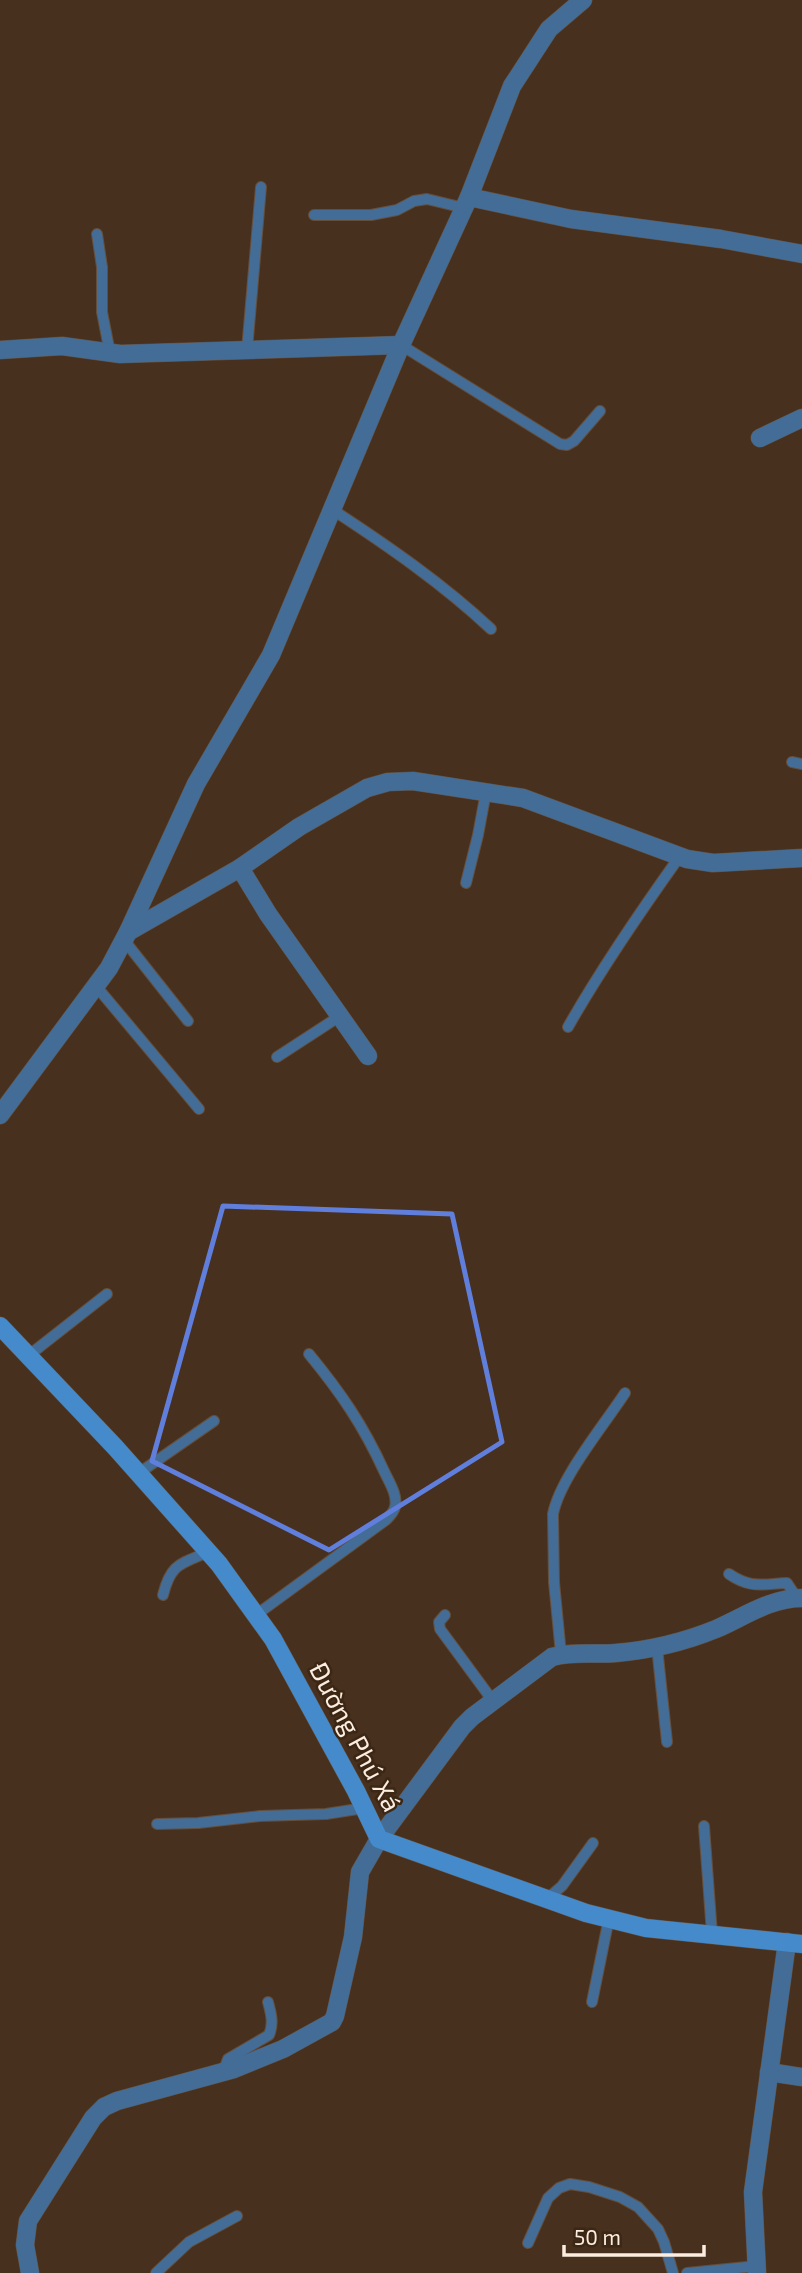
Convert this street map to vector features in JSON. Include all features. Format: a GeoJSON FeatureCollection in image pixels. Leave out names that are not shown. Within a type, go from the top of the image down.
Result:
{"type":"FeatureCollection","features":[{"type":"Feature","properties":{"kind":"street"},"geometry":{"type":"LineString","coordinates":[[0,1115],[96,986],[126,936],[196,784],[271,655],[401,345],[467,203],[512,86],[549,29],[583,0]]}},
{"type":"Feature","properties":{"kind":"street"},"geometry":{"type":"LineString","coordinates":[[467,203],[721,239],[802,254]]}},
{"type":"Feature","properties":{"kind":"street"},"geometry":{"type":"LineString","coordinates":[[0,350],[62,346],[110,353],[401,345]]}},
{"type":"Feature","properties":{"kind":"street"},"geometry":{"type":"LineString","coordinates":[[760,438],[802,418]]}},
{"type":"Feature","properties":{"kind":"street"},"geometry":{"type":"LineString","coordinates":[[126,936],[240,868],[299,827],[367,788],[388,782],[413,781],[523,798],[680,856],[713,863],[802,858]]}},
{"type":"Feature","properties":{"kind":"street"},"geometry":{"type":"LineString","coordinates":[[240,868],[268,914],[368,1056]]}},
{"type":"Feature","properties":{"kind":"street","name":"Đường Phú Xá"},"geometry":{"type":"LineString","coordinates":[[0,1326],[139,1473],[208,1552],[256,1615],[273,1639],[379,1839],[609,1919],[646,1928],[794,1943]]}},
{"type":"Feature","properties":{"kind":"street"},"geometry":{"type":"LineString","coordinates":[[30,2273],[25,2245],[28,2221],[93,2118],[104,2107],[223,2072],[283,2049],[332,2022],[353,1937],[360,1872],[379,1839],[462,1727],[552,1657],[561,1654],[615,1654],[657,1647],[716,1629],[760,1608],[799,1598]]}},
{"type":"Feature","properties":{"kind":"street"},"geometry":{"type":"LineString","coordinates":[[757,2269],[754,2192],[769,2072],[794,1943]]}},
{"type":"Feature","properties":{"kind":"street"},"geometry":{"type":"LineString","coordinates":[[769,2072],[802,2077]]}},
{"type":"Feature","properties":{"kind":"lane"},"geometry":{"type":"LineString","coordinates":[[247,350],[261,187]]}},
{"type":"Feature","properties":{"kind":"lane"},"geometry":{"type":"LineString","coordinates":[[314,215],[371,215],[397,210],[414,201],[427,199],[467,203]]}},
{"type":"Feature","properties":{"kind":"lane"},"geometry":{"type":"LineString","coordinates":[[97,234],[102,267],[102,312],[110,353]]}},
{"type":"Feature","properties":{"kind":"lane"},"geometry":{"type":"LineString","coordinates":[[401,345],[560,444],[567,445],[574,441],[600,411]]}},
{"type":"Feature","properties":{"kind":"lane"},"geometry":{"type":"LineString","coordinates":[[333,510],[393,550],[465,605],[491,629]]}},
{"type":"Feature","properties":{"kind":"lane"},"geometry":{"type":"LineString","coordinates":[[466,883],[486,792]]}},
{"type":"Feature","properties":{"kind":"lane"},"geometry":{"type":"LineString","coordinates":[[568,1027],[603,966],[680,856]]}},
{"type":"Feature","properties":{"kind":"lane"},"geometry":{"type":"LineString","coordinates":[[126,936],[188,1021]]}},
{"type":"Feature","properties":{"kind":"lane"},"geometry":{"type":"LineString","coordinates":[[96,986],[200,1109]]}},
{"type":"Feature","properties":{"kind":"lane"},"geometry":{"type":"LineString","coordinates":[[276,1057],[340,1016]]}},
{"type":"Feature","properties":{"kind":"lane"},"geometry":{"type":"LineString","coordinates":[[28,1356],[107,1294]]}},
{"type":"Feature","properties":{"kind":"lane"},"geometry":{"type":"LineString","coordinates":[[256,1615],[386,1520],[396,1504],[393,1489],[365,1431],[341,1392],[309,1354]]}},
{"type":"Feature","properties":{"kind":"lane"},"geometry":{"type":"LineString","coordinates":[[561,1654],[554,1582],[555,1503],[569,1476],[625,1393]]}},
{"type":"Feature","properties":{"kind":"lane"},"geometry":{"type":"LineString","coordinates":[[139,1473],[214,1421]]}},
{"type":"Feature","properties":{"kind":"lane"},"geometry":{"type":"LineString","coordinates":[[163,1595],[167,1578],[175,1567],[208,1552]]}},
{"type":"Feature","properties":{"kind":"lane"},"geometry":{"type":"LineString","coordinates":[[729,1574],[754,1586],[787,1583],[799,1598]]}},
{"type":"Feature","properties":{"kind":"lane"},"geometry":{"type":"LineString","coordinates":[[445,1615],[439,1622],[440,1629],[493,1701]]}},
{"type":"Feature","properties":{"kind":"lane"},"geometry":{"type":"LineString","coordinates":[[657,1647],[667,1742]]}},
{"type":"Feature","properties":{"kind":"lane"},"geometry":{"type":"LineString","coordinates":[[157,1824],[326,1814],[364,1808]]}},
{"type":"Feature","properties":{"kind":"lane"},"geometry":{"type":"LineString","coordinates":[[704,1826],[712,1934]]}},
{"type":"Feature","properties":{"kind":"lane"},"geometry":{"type":"LineString","coordinates":[[547,1899],[562,1886],[593,1843]]}},
{"type":"Feature","properties":{"kind":"lane"},"geometry":{"type":"LineString","coordinates":[[592,2002],[609,1919]]}},
{"type":"Feature","properties":{"kind":"lane"},"geometry":{"type":"LineString","coordinates":[[223,2072],[228,2059],[269,2035],[271,2015],[268,2001]]}},
{"type":"Feature","properties":{"kind":"lane"},"geometry":{"type":"LineString","coordinates":[[528,2243],[548,2198],[559,2188],[570,2184],[620,2197],[638,2207],[658,2229],[673,2273]]}},
{"type":"Feature","properties":{"kind":"lane"},"geometry":{"type":"LineString","coordinates":[[156,2273],[189,2242],[237,2216]]}},
{"type":"Feature","properties":{"kind":"lane"},"geometry":{"type":"LineString","coordinates":[[687,2273],[757,2269]]}},
{"type":"Feature","properties":{"kind":"highlighted area"},"geometry":{"type":"Polygon","coordinates":[[[223,1206],[452,1214],[502,1442],[329,1550],[152,1461],[223,1206]]]}}]}
